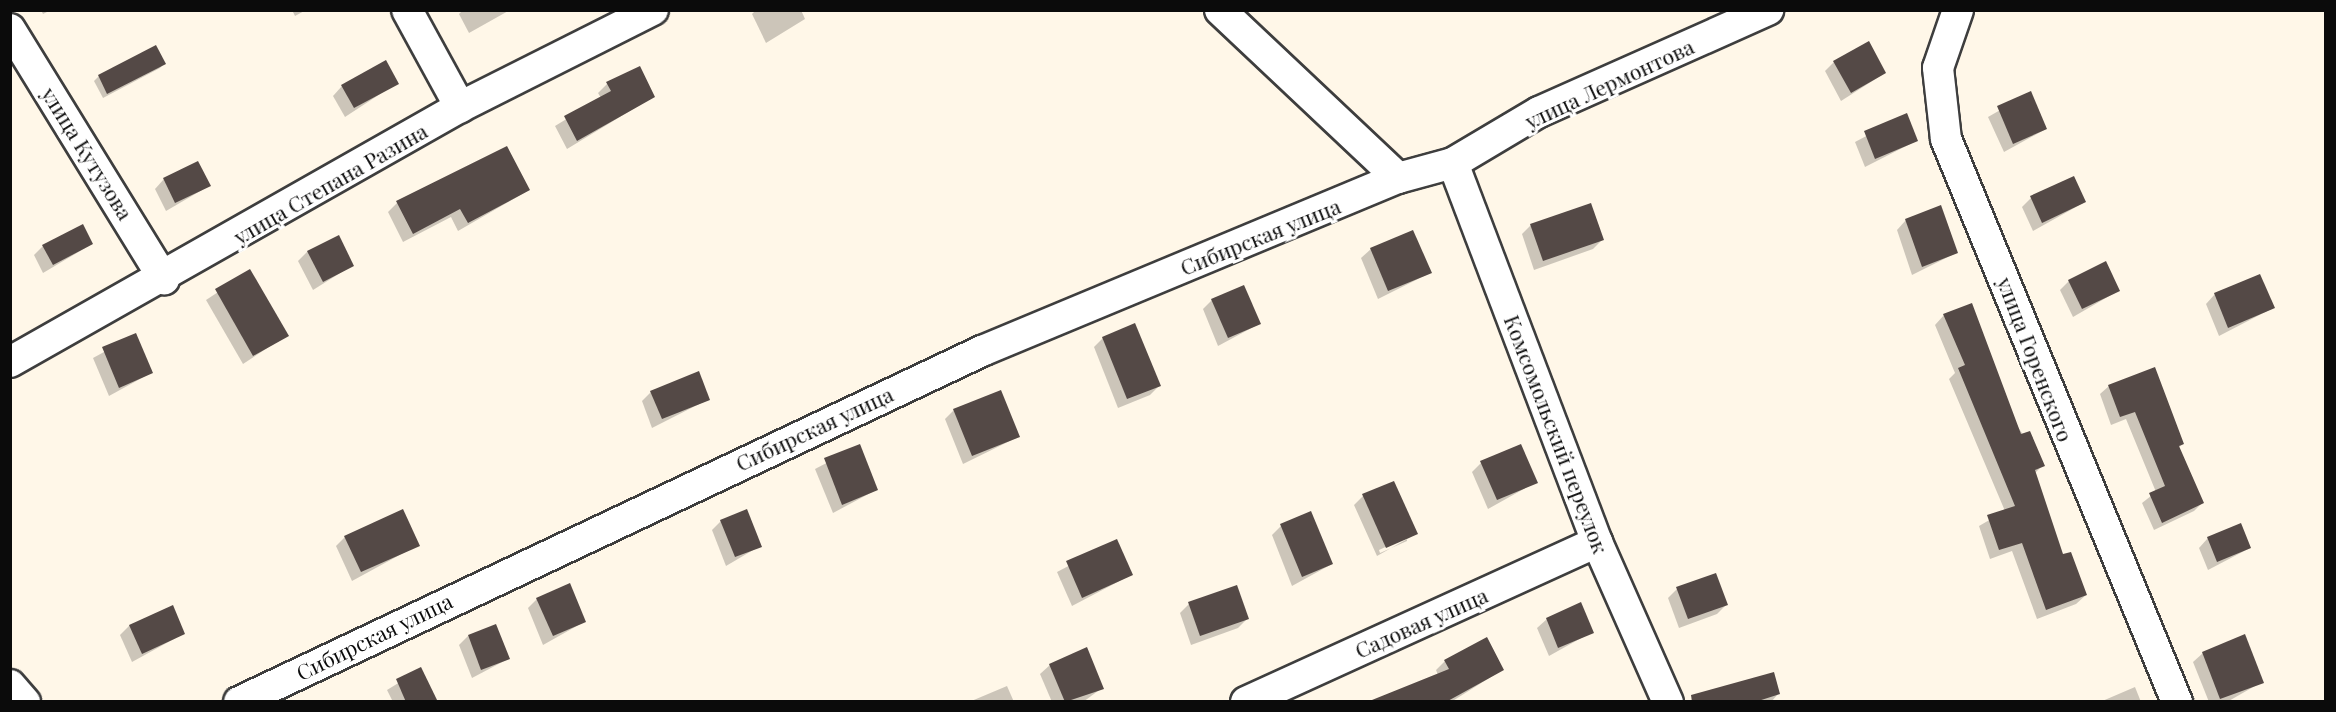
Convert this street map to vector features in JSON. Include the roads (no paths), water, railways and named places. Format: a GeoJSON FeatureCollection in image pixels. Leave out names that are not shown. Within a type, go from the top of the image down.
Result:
{"type":"FeatureCollection","features":[{"type":"Feature","properties":{"kind":"street"},"geometry":{"type":"LineString","coordinates":[[407,10],[460,107]]}},
{"type":"Feature","properties":{"kind":"street","name":"улица Степана Разина"},"geometry":{"type":"LineString","coordinates":[[10,362],[164,279],[460,107],[653,10]]}},
{"type":"Feature","properties":{"kind":"street"},"geometry":{"type":"LineString","coordinates":[[1220,10],[1398,178]]}},
{"type":"Feature","properties":{"kind":"street","name":"улица Лермонтова"},"geometry":{"type":"LineString","coordinates":[[1398,178],[1453,163],[1539,112],[1768,10]]}},
{"type":"Feature","properties":{"kind":"street","name":"улица Горенского"},"geometry":{"type":"LineString","coordinates":[[1958,10],[1938,68],[1946,139],[2177,702]]}},
{"type":"Feature","properties":{"kind":"street","name":"улица Кутузова"},"geometry":{"type":"LineString","coordinates":[[10,29],[164,279]]}},
{"type":"Feature","properties":{"kind":"street","name":"Комсомольский переулок"},"geometry":{"type":"LineString","coordinates":[[1453,163],[1597,542],[1668,702]]}},
{"type":"Feature","properties":{"kind":"street","name":"Сибирская улица"},"geometry":{"type":"LineString","coordinates":[[239,702],[982,351],[1398,178]]}},
{"type":"Feature","properties":{"kind":"street","name":"Садовая улица"},"geometry":{"type":"LineString","coordinates":[[1246,702],[1597,542]]}},
{"type":"Feature","properties":{"kind":"street"},"geometry":{"type":"LineString","coordinates":[[10,685],[25,702]]}}]}
